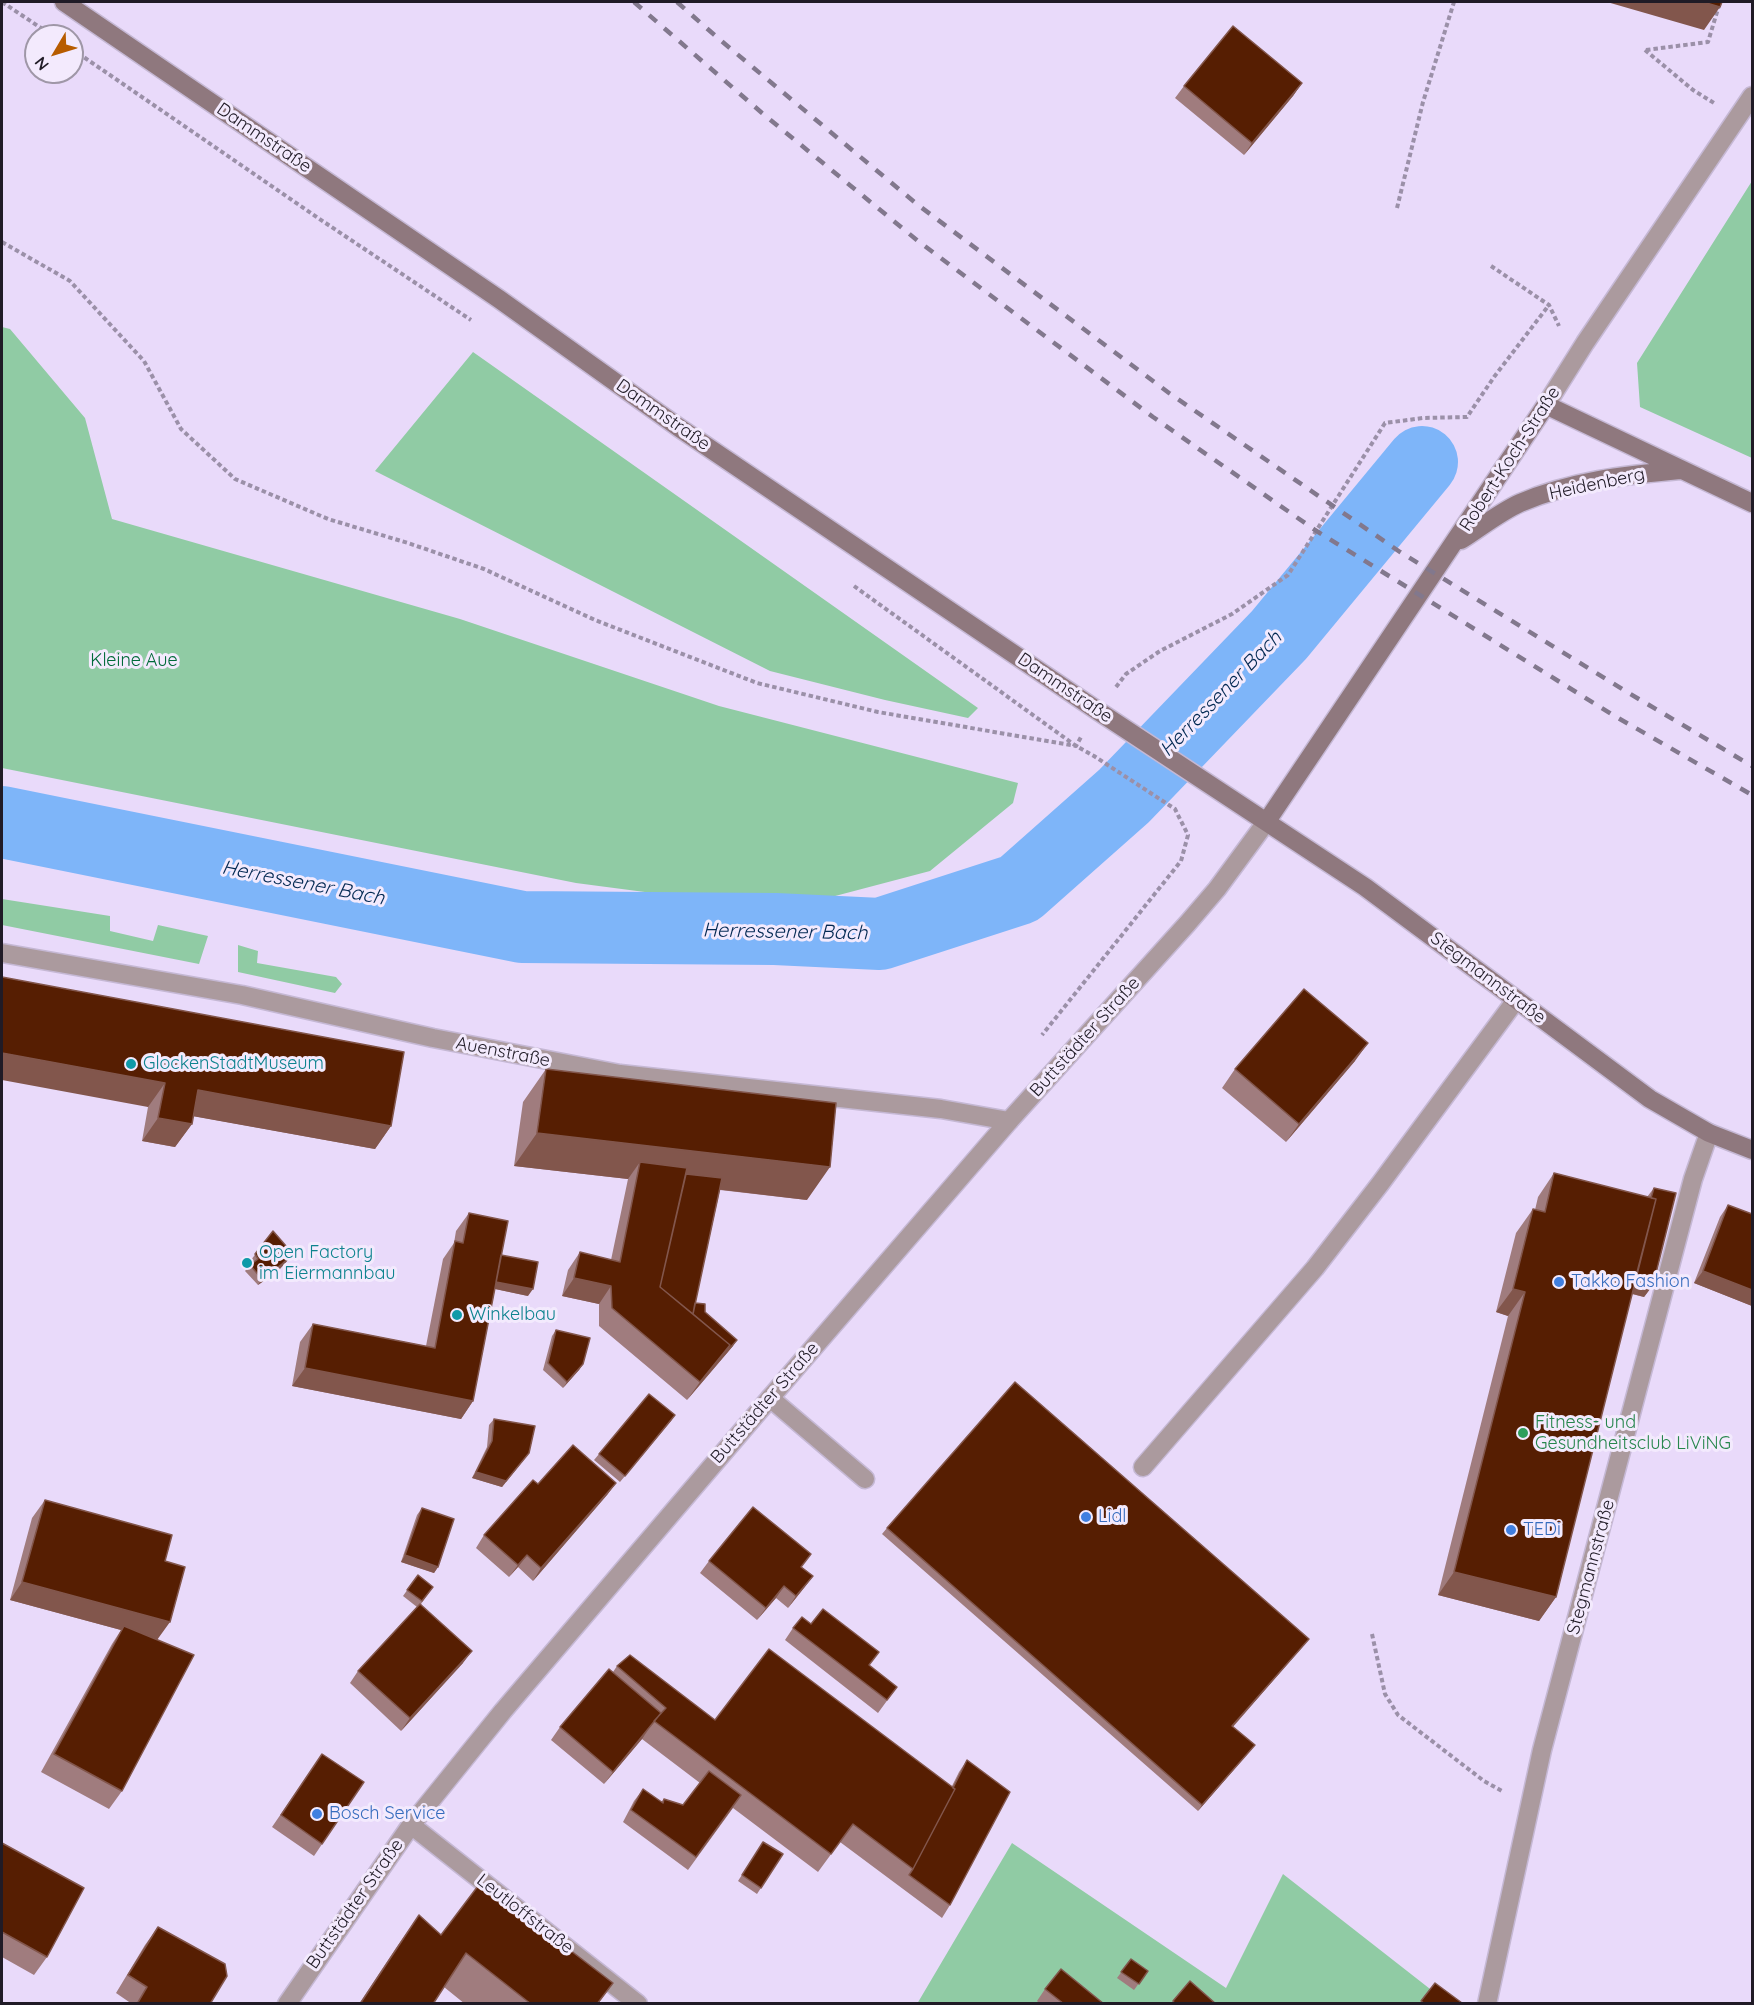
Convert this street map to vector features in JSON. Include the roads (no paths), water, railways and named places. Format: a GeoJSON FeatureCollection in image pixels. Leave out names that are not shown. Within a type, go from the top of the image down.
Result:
{"type":"FeatureCollection","features":[{"type":"Feature","properties":{"kind":"main road","name":"Dammstraße"},"geometry":{"type":"LineString","coordinates":[[64,2],[499,299],[678,427],[1098,711],[1267,821]]}},
{"type":"Feature","properties":{"kind":"main road","name":"Heidenberg"},"geometry":{"type":"LineString","coordinates":[[1546,405],[1752,503]]}},
{"type":"Feature","properties":{"kind":"main road","name":"Robert-Koch-Straße"},"geometry":{"type":"LineString","coordinates":[[1267,821],[1546,405]]}},
{"type":"Feature","properties":{"kind":"main road","name":"Heidenberg"},"geometry":{"type":"LineString","coordinates":[[1454,544],[1519,504],[1563,487],[1625,475],[1680,470]]}},
{"type":"Feature","properties":{"kind":"main road","name":"Stegmannstraße"},"geometry":{"type":"LineString","coordinates":[[1267,821],[1365,887],[1650,1099],[1709,1133],[1752,1150]]}},
{"type":"Feature","properties":{"kind":"street","name":"Robert-Koch-Straße"},"geometry":{"type":"LineString","coordinates":[[1546,405],[1585,343],[1752,96]]}},
{"type":"Feature","properties":{"kind":"street","name":"Buttstädter Straße"},"geometry":{"type":"LineString","coordinates":[[286,2004],[411,1825],[503,1711],[1010,1121],[1217,889],[1267,821]]}},
{"type":"Feature","properties":{"kind":"street","name":"Auenstraße"},"geometry":{"type":"LineString","coordinates":[[2,953],[242,996],[433,1038],[620,1074],[941,1109],[1010,1121]]}},
{"type":"Feature","properties":{"kind":"street"},"geometry":{"type":"LineString","coordinates":[[1143,1467],[1315,1268],[1516,1000]]}},
{"type":"Feature","properties":{"kind":"street","name":"Stegmannstraße"},"geometry":{"type":"LineString","coordinates":[[1487,2004],[1551,1715],[1690,1191],[1709,1133]]}},
{"type":"Feature","properties":{"kind":"street"},"geometry":{"type":"LineString","coordinates":[[770,1398],[865,1479]]}},
{"type":"Feature","properties":{"kind":"street","name":"Leutloffstraße"},"geometry":{"type":"LineString","coordinates":[[411,1825],[638,2004]]}},
{"type":"Feature","properties":{"kind":"waterway","name":"Herressener Bach"},"geometry":{"type":"LineString","coordinates":[[2,822],[522,927],[775,929],[880,934],[1019,889],[1124,796],[1279,635],[1422,462]]}},
{"type":"Feature","properties":{"kind":"railway"},"geometry":{"type":"LineString","coordinates":[[634,2],[762,113],[918,241],[1153,417],[1315,530],[1613,715],[1752,795]]}},
{"type":"Feature","properties":{"kind":"railway"},"geometry":{"type":"LineString","coordinates":[[677,2],[918,205],[1169,393],[1400,552],[1752,766]]}},
{"type":"Feature","properties":{"kind":"place","name":"GlockenStadtMuseum"},"geometry":{"type":"Point","coordinates":[131,1064]}},
{"type":"Feature","properties":{"kind":"place","name":"Open Factory im Eiermannbau"},"geometry":{"type":"Point","coordinates":[247,1263]}},
{"type":"Feature","properties":{"kind":"place","name":"Takko Fashion"},"geometry":{"type":"Point","coordinates":[1559,1282]}},
{"type":"Feature","properties":{"kind":"place","name":"Winkelbau"},"geometry":{"type":"Point","coordinates":[457,1315]}},
{"type":"Feature","properties":{"kind":"place","name":"Fitness- und Gesundheitsclub LiViNG"},"geometry":{"type":"Point","coordinates":[1523,1433]}},
{"type":"Feature","properties":{"kind":"place","name":"Lidl"},"geometry":{"type":"Point","coordinates":[1086,1517]}},
{"type":"Feature","properties":{"kind":"place","name":"TEDi"},"geometry":{"type":"Point","coordinates":[1511,1530]}},
{"type":"Feature","properties":{"kind":"place","name":"Bosch Service"},"geometry":{"type":"Point","coordinates":[317,1814]}},
{"type":"Feature","properties":{"kind":"park label","name":"Kleine Aue"},"geometry":{"type":"Point","coordinates":[134,661]}}]}
